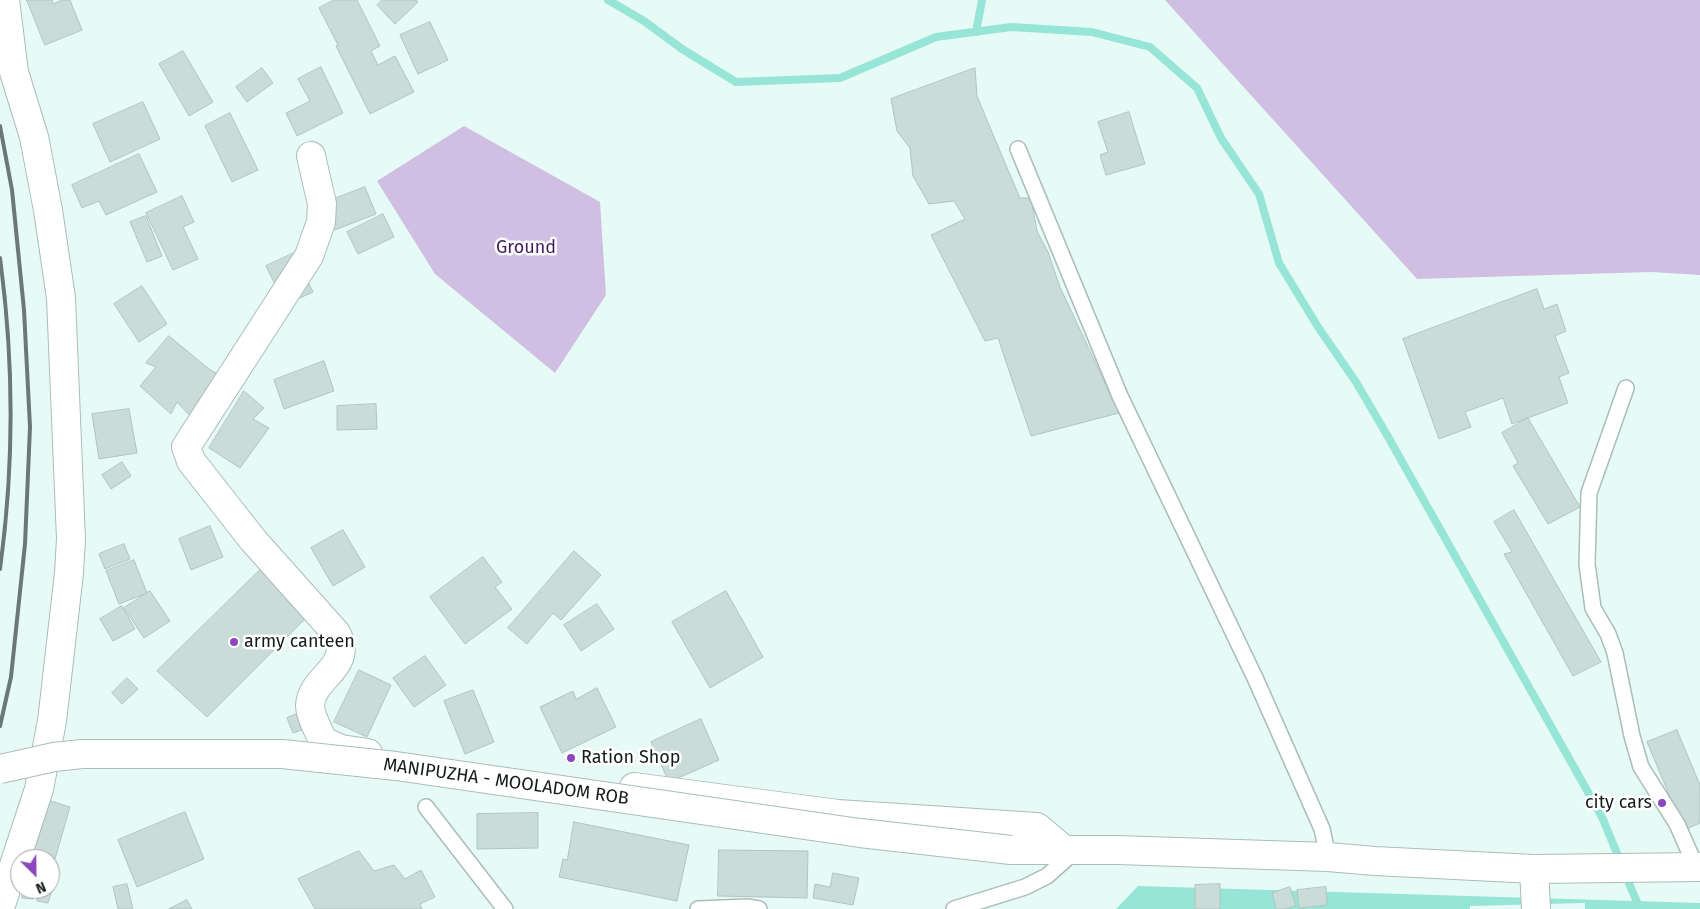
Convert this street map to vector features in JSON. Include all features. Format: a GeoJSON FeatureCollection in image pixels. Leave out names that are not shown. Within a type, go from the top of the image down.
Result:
{"type":"FeatureCollection","features":[{"type":"Feature","properties":{"kind":"street"},"geometry":{"type":"LineString","coordinates":[[0,908],[39,789],[53,711],[69,574],[71,539],[61,298],[34,137],[14,72],[5,0]]}},
{"type":"Feature","properties":{"kind":"street"},"geometry":{"type":"LineString","coordinates":[[311,156],[322,204],[321,222],[309,256],[186,447],[191,461],[248,533],[341,641],[339,660],[312,696],[310,707],[323,741],[341,749],[838,814],[1036,827],[1070,850]]}},
{"type":"Feature","properties":{"kind":"street","name":"MANIPUZHA - MOOLADOM ROB"},"geometry":{"type":"LineString","coordinates":[[0,769],[54,757],[82,754],[282,754],[396,766],[860,833],[1010,850],[1328,857],[1376,862],[1534,869],[1698,867]]}},
{"type":"Feature","properties":{"kind":"street"},"geometry":{"type":"LineString","coordinates":[[1534,869],[1536,909]]}},
{"type":"Feature","properties":{"kind":"lane"},"geometry":{"type":"LineString","coordinates":[[1018,149],[1120,396],[1256,680],[1322,829],[1328,857]]}},
{"type":"Feature","properties":{"kind":"lane"},"geometry":{"type":"LineString","coordinates":[[1626,388],[1589,493],[1587,564],[1593,608],[1608,634],[1615,653],[1632,736],[1641,767],[1677,824],[1698,867]]}},
{"type":"Feature","properties":{"kind":"lane"},"geometry":{"type":"LineString","coordinates":[[426,807],[505,909]]}},
{"type":"Feature","properties":{"kind":"lane"},"geometry":{"type":"LineString","coordinates":[[954,909],[1025,887],[1047,876],[1070,850]]}},
{"type":"Feature","properties":{"kind":"lane"},"geometry":{"type":"LineString","coordinates":[[698,909],[759,909]]}},
{"type":"Feature","properties":{"kind":"green space"},"geometry":{"type":"Polygon","coordinates":[[[1165,0],[1700,0],[1700,275],[1651,272],[1417,279],[1165,0]]]}},
{"type":"Feature","properties":{"kind":"green space","name":"Ground"},"geometry":{"type":"Polygon","coordinates":[[[464,126],[600,202],[606,295],[555,373],[435,274],[377,181],[464,126]]]}},
{"type":"Feature","properties":{"kind":"shaded area"},"geometry":{"type":"Polygon","coordinates":[[[1138,886],[1700,903],[1700,909],[1116,909],[1138,886]]]}},
{"type":"Feature","properties":{"kind":"pier"},"geometry":{"type":"Polygon","coordinates":[[[1585,903],[1585,909],[1470,909],[1470,906],[1585,903]]]}},
{"type":"Feature","properties":{"kind":"building"},"geometry":{"type":"Polygon","coordinates":[[[27,0],[52,0],[53,4],[62,0],[70,0],[82,30],[45,45],[27,0]]]}},
{"type":"Feature","properties":{"kind":"building"},"geometry":{"type":"Polygon","coordinates":[[[334,0],[357,0],[380,46],[371,51],[378,65],[395,56],[414,92],[370,114],[319,8],[334,0]]]}},
{"type":"Feature","properties":{"kind":"building"},"geometry":{"type":"Polygon","coordinates":[[[382,0],[416,0],[418,2],[395,24],[377,5],[382,0]]]}},
{"type":"Feature","properties":{"kind":"building"},"geometry":{"type":"Polygon","coordinates":[[[430,22],[448,60],[418,74],[400,35],[430,22]]]}},
{"type":"Feature","properties":{"kind":"building"},"geometry":{"type":"Polygon","coordinates":[[[183,51],[213,102],[189,116],[159,64],[183,51]]]}},
{"type":"Feature","properties":{"kind":"building"},"geometry":{"type":"Polygon","coordinates":[[[321,67],[343,113],[297,136],[286,113],[310,101],[298,79],[321,67]]]}},
{"type":"Feature","properties":{"kind":"building"},"geometry":{"type":"Polygon","coordinates":[[[262,68],[273,83],[247,102],[236,87],[262,68]]]}},
{"type":"Feature","properties":{"kind":"building"},"geometry":{"type":"Polygon","coordinates":[[[975,68],[977,96],[997,144],[1020,198],[1031,198],[1037,231],[1048,252],[1060,287],[1119,413],[1031,436],[998,338],[985,341],[931,235],[965,219],[954,201],[929,204],[913,176],[910,148],[897,131],[891,99],[975,68]]]}},
{"type":"Feature","properties":{"kind":"building"},"geometry":{"type":"Polygon","coordinates":[[[143,102],[160,139],[110,162],[93,124],[143,102]]]}},
{"type":"Feature","properties":{"kind":"building"},"geometry":{"type":"Polygon","coordinates":[[[1129,112],[1145,164],[1106,175],[1100,155],[1108,152],[1098,122],[1129,112]]]}},
{"type":"Feature","properties":{"kind":"building"},"geometry":{"type":"Polygon","coordinates":[[[230,113],[258,170],[232,182],[205,126],[230,113]]]}},
{"type":"Feature","properties":{"kind":"building"},"geometry":{"type":"Polygon","coordinates":[[[139,154],[157,192],[106,215],[99,201],[82,208],[72,185],[139,154]]]}},
{"type":"Feature","properties":{"kind":"building"},"geometry":{"type":"Polygon","coordinates":[[[365,187],[376,214],[335,230],[324,203],[365,187]]]}},
{"type":"Feature","properties":{"kind":"building"},"geometry":{"type":"Polygon","coordinates":[[[182,196],[194,222],[183,227],[198,259],[173,270],[146,213],[182,196]]]}},
{"type":"Feature","properties":{"kind":"building"},"geometry":{"type":"Polygon","coordinates":[[[383,214],[394,237],[358,254],[347,232],[383,214]]]}},
{"type":"Feature","properties":{"kind":"building"},"geometry":{"type":"Polygon","coordinates":[[[146,216],[162,256],[147,262],[130,222],[146,216]]]}},
{"type":"Feature","properties":{"kind":"building"},"geometry":{"type":"Polygon","coordinates":[[[294,253],[313,292],[285,305],[266,266],[294,253]]]}},
{"type":"Feature","properties":{"kind":"building"},"geometry":{"type":"Polygon","coordinates":[[[142,286],[167,324],[139,342],[114,304],[142,286]]]}},
{"type":"Feature","properties":{"kind":"building"},"geometry":{"type":"Polygon","coordinates":[[[1537,289],[1544,309],[1557,304],[1566,331],[1555,336],[1569,373],[1559,377],[1568,403],[1512,424],[1503,398],[1465,412],[1471,427],[1439,439],[1403,339],[1537,289]]]}},
{"type":"Feature","properties":{"kind":"building"},"geometry":{"type":"Polygon","coordinates":[[[169,336],[209,369],[223,377],[195,421],[177,402],[171,414],[140,386],[156,367],[146,363],[169,336]]]}},
{"type":"Feature","properties":{"kind":"building"},"geometry":{"type":"Polygon","coordinates":[[[324,361],[334,391],[284,409],[274,380],[324,361]]]}},
{"type":"Feature","properties":{"kind":"building"},"geometry":{"type":"Polygon","coordinates":[[[244,391],[264,408],[253,419],[269,428],[240,468],[209,448],[244,391]]]}},
{"type":"Feature","properties":{"kind":"building"},"geometry":{"type":"Polygon","coordinates":[[[376,404],[377,429],[337,430],[337,406],[376,404]]]}},
{"type":"Feature","properties":{"kind":"building"},"geometry":{"type":"Polygon","coordinates":[[[129,409],[137,453],[99,459],[92,414],[129,409]]]}},
{"type":"Feature","properties":{"kind":"building"},"geometry":{"type":"Polygon","coordinates":[[[1528,418],[1580,507],[1548,524],[1513,466],[1518,463],[1502,433],[1528,418]]]}},
{"type":"Feature","properties":{"kind":"building"},"geometry":{"type":"Polygon","coordinates":[[[122,462],[131,476],[111,489],[102,475],[122,462]]]}},
{"type":"Feature","properties":{"kind":"building"},"geometry":{"type":"Polygon","coordinates":[[[1514,510],[1601,662],[1573,676],[1504,554],[1512,552],[1494,522],[1514,510]]]}},
{"type":"Feature","properties":{"kind":"building"},"geometry":{"type":"Polygon","coordinates":[[[210,526],[223,557],[191,570],[179,539],[210,526]]]}},
{"type":"Feature","properties":{"kind":"building"},"geometry":{"type":"Polygon","coordinates":[[[343,530],[365,567],[333,586],[311,548],[343,530]]]}},
{"type":"Feature","properties":{"kind":"building"},"geometry":{"type":"Polygon","coordinates":[[[124,544],[130,559],[105,569],[99,554],[124,544]]]}},
{"type":"Feature","properties":{"kind":"building"},"geometry":{"type":"Polygon","coordinates":[[[574,551],[601,575],[561,620],[553,613],[527,644],[508,628],[574,551]]]}},
{"type":"Feature","properties":{"kind":"building"},"geometry":{"type":"Polygon","coordinates":[[[483,557],[502,582],[495,587],[512,609],[465,644],[430,597],[483,557]]]}},
{"type":"Feature","properties":{"kind":"building"},"geometry":{"type":"Polygon","coordinates":[[[134,560],[147,593],[119,604],[106,571],[134,560]]]}},
{"type":"Feature","properties":{"kind":"building","name":"army canteen"},"geometry":{"type":"Polygon","coordinates":[[[263,567],[310,614],[207,717],[157,671],[263,567]]]}},
{"type":"Feature","properties":{"kind":"building"},"geometry":{"type":"Polygon","coordinates":[[[150,591],[170,621],[144,638],[124,608],[150,591]]]}},
{"type":"Feature","properties":{"kind":"building"},"geometry":{"type":"Polygon","coordinates":[[[726,591],[763,657],[710,688],[672,622],[726,591]]]}},
{"type":"Feature","properties":{"kind":"building"},"geometry":{"type":"Polygon","coordinates":[[[597,604],[614,629],[581,651],[564,625],[597,604]]]}},
{"type":"Feature","properties":{"kind":"building"},"geometry":{"type":"Polygon","coordinates":[[[122,606],[135,629],[113,641],[100,619],[122,606]]]}},
{"type":"Feature","properties":{"kind":"building"},"geometry":{"type":"Polygon","coordinates":[[[425,656],[446,685],[414,707],[393,678],[425,656]]]}},
{"type":"Feature","properties":{"kind":"building"},"geometry":{"type":"Polygon","coordinates":[[[359,670],[391,685],[367,737],[334,722],[359,670]]]}},
{"type":"Feature","properties":{"kind":"building"},"geometry":{"type":"Polygon","coordinates":[[[127,678],[138,689],[122,704],[112,693],[127,678]]]}},
{"type":"Feature","properties":{"kind":"building"},"geometry":{"type":"Polygon","coordinates":[[[597,688],[616,727],[562,753],[540,707],[573,691],[576,699],[597,688]]]}},
{"type":"Feature","properties":{"kind":"building"},"geometry":{"type":"Polygon","coordinates":[[[473,690],[494,742],[465,754],[444,701],[473,690]]]}},
{"type":"Feature","properties":{"kind":"building"},"geometry":{"type":"Polygon","coordinates":[[[304,711],[310,727],[293,733],[287,718],[304,711]]]}},
{"type":"Feature","properties":{"kind":"building"},"geometry":{"type":"Polygon","coordinates":[[[701,719],[719,760],[669,782],[651,742],[701,719]]]}},
{"type":"Feature","properties":{"kind":"building"},"geometry":{"type":"Polygon","coordinates":[[[1677,730],[1700,785],[1700,823],[1684,830],[1647,742],[1677,730]]]}},
{"type":"Feature","properties":{"kind":"building"},"geometry":{"type":"Polygon","coordinates":[[[41,798],[70,807],[58,849],[27,849],[41,798]]]}},
{"type":"Feature","properties":{"kind":"building"},"geometry":{"type":"Polygon","coordinates":[[[185,812],[204,859],[137,887],[118,840],[185,812]]]}},
{"type":"Feature","properties":{"kind":"building"},"geometry":{"type":"Polygon","coordinates":[[[538,813],[538,848],[477,849],[477,814],[538,813]]]}},
{"type":"Feature","properties":{"kind":"building"},"geometry":{"type":"Polygon","coordinates":[[[574,822],[689,845],[677,901],[559,877],[563,859],[567,860],[574,822]]]}},
{"type":"Feature","properties":{"kind":"building"},"geometry":{"type":"Polygon","coordinates":[[[719,850],[808,851],[807,898],[718,896],[719,850]]]}},
{"type":"Feature","properties":{"kind":"building"},"geometry":{"type":"Polygon","coordinates":[[[359,851],[374,871],[394,865],[405,879],[421,870],[435,897],[420,904],[422,909],[315,909],[298,879],[359,851]]]}},
{"type":"Feature","properties":{"kind":"building"},"geometry":{"type":"Polygon","coordinates":[[[833,873],[859,878],[853,905],[813,898],[815,884],[830,887],[833,873]]]}},
{"type":"Feature","properties":{"kind":"building"},"geometry":{"type":"Polygon","coordinates":[[[127,884],[133,909],[118,909],[113,887],[127,884]]]}},
{"type":"Feature","properties":{"kind":"building"},"geometry":{"type":"Polygon","coordinates":[[[1220,884],[1220,909],[1195,909],[1195,885],[1220,884]]]}},
{"type":"Feature","properties":{"kind":"building"},"geometry":{"type":"Polygon","coordinates":[[[1290,887],[1296,906],[1276,909],[1272,893],[1290,887]]]}},
{"type":"Feature","properties":{"kind":"building"},"geometry":{"type":"Polygon","coordinates":[[[1326,887],[1327,905],[1299,908],[1297,890],[1326,887]]]}},
{"type":"Feature","properties":{"kind":"building"},"geometry":{"type":"Polygon","coordinates":[[[37,899],[49,899],[48,903],[37,901],[37,899]]]}},
{"type":"Feature","properties":{"kind":"building"},"geometry":{"type":"Polygon","coordinates":[[[187,900],[192,909],[169,909],[187,900]]]}},
{"type":"Feature","properties":{"kind":"waterway"},"geometry":{"type":"LineString","coordinates":[[608,0],[644,21],[682,49],[736,82],[840,78],[936,37],[1011,27],[1092,32],[1150,47],[1197,88],[1221,138],[1259,194],[1279,263],[1318,327],[1356,382],[1387,435],[1602,817],[1621,863]]}},
{"type":"Feature","properties":{"kind":"waterway"},"geometry":{"type":"LineString","coordinates":[[976,32],[982,0]]}},
{"type":"Feature","properties":{"kind":"waterway"},"geometry":{"type":"LineString","coordinates":[[1625,874],[1640,909]]}},
{"type":"Feature","properties":{"kind":"railway"},"geometry":{"type":"LineString","coordinates":[[0,126],[12,190],[24,310],[30,427],[25,544],[11,677],[0,726]]}},
{"type":"Feature","properties":{"kind":"railway"},"geometry":{"type":"LineString","coordinates":[[0,258],[5,297],[10,375],[8,492],[0,569]]}},
{"type":"Feature","properties":{"kind":"place","name":"army canteen"},"geometry":{"type":"Point","coordinates":[234,642]}},
{"type":"Feature","properties":{"kind":"place","name":"Ration Shop"},"geometry":{"type":"Point","coordinates":[571,758]}},
{"type":"Feature","properties":{"kind":"place","name":"city cars"},"geometry":{"type":"Point","coordinates":[1662,803]}}]}
